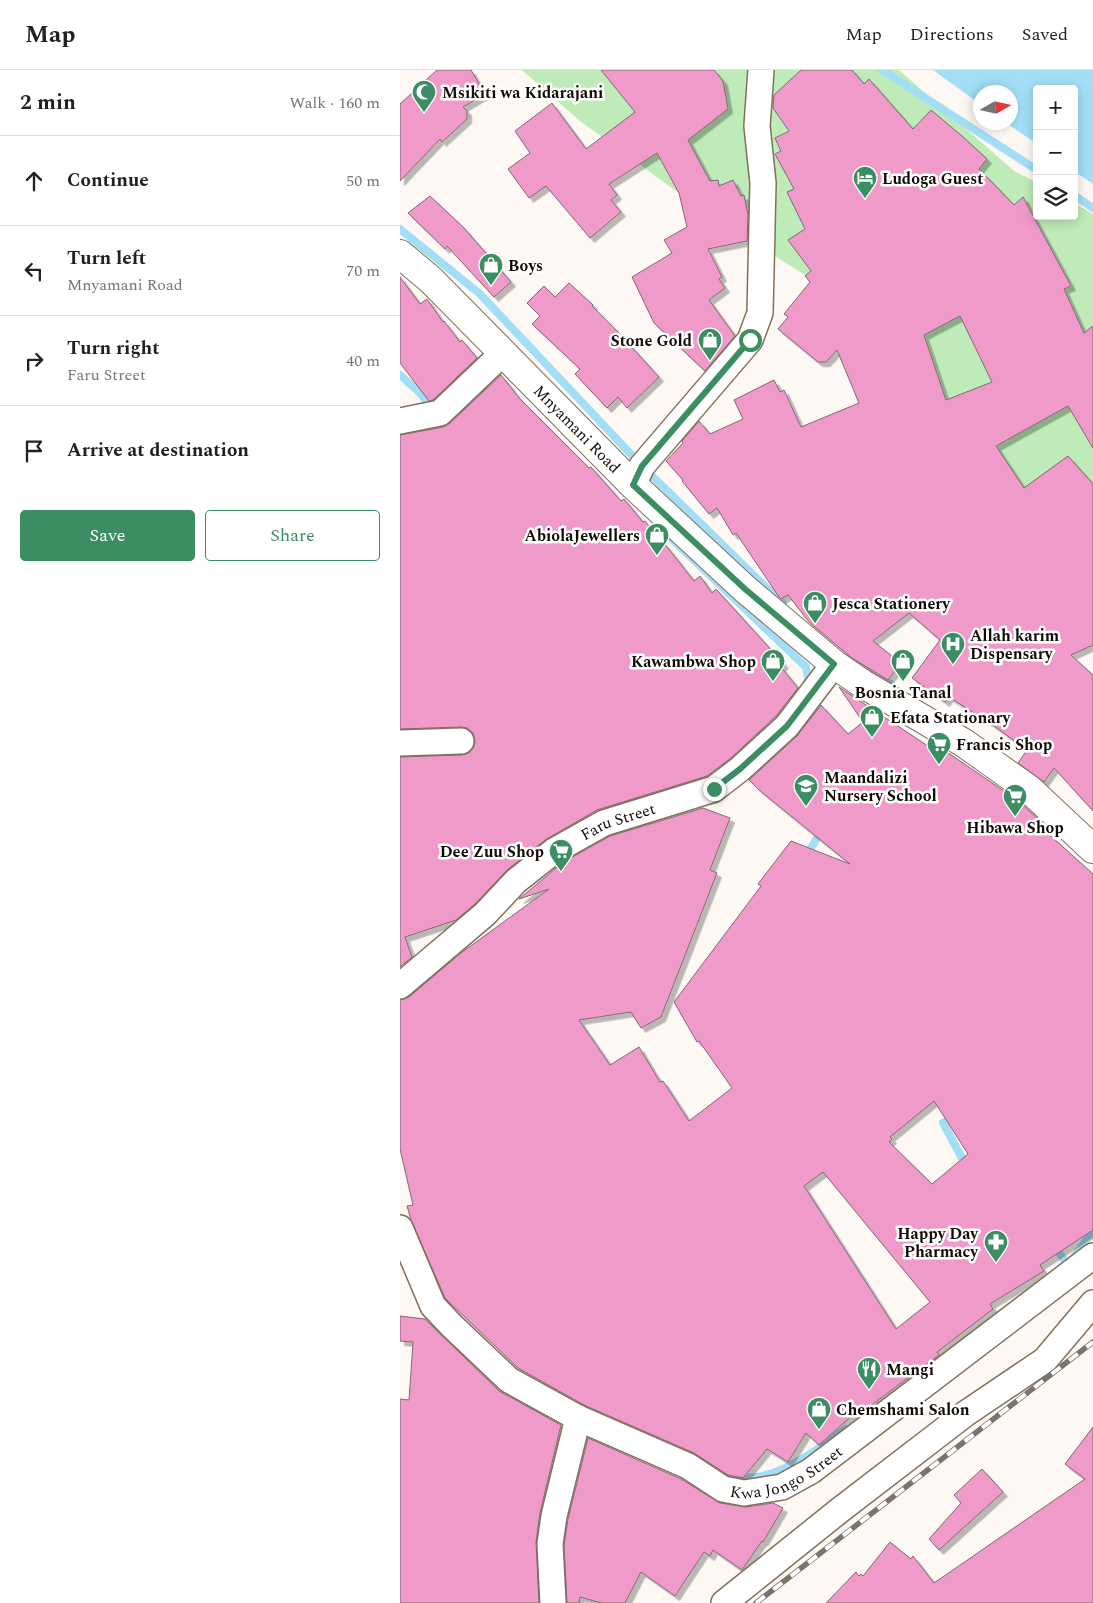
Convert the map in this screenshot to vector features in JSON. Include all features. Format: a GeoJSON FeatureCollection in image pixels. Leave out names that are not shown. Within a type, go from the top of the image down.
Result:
{"type":"FeatureCollection","features":[{"type":"Feature","properties":{"kind":"street"},"geometry":{"type":"LineString","coordinates":[[633,485],[642,466],[750,340],[760,313],[763,183],[758,126],[761,70]]}},
{"type":"Feature","properties":{"kind":"street","name":"Mnyamani Road"},"geometry":{"type":"LineString","coordinates":[[400,254],[431,280],[633,485],[745,589],[834,664],[863,684],[964,743],[1030,790],[1093,849]]}},
{"type":"Feature","properties":{"kind":"street"},"geometry":{"type":"LineString","coordinates":[[400,421],[440,413],[503,352]]}},
{"type":"Feature","properties":{"kind":"street","name":"Faru Street"},"geometry":{"type":"LineString","coordinates":[[400,986],[485,914],[516,881],[554,851],[604,823],[714,789],[740,769],[787,726],[834,664]]}},
{"type":"Feature","properties":{"kind":"street"},"geometry":{"type":"LineString","coordinates":[[400,743],[461,741]]}},
{"type":"Feature","properties":{"kind":"street","name":"Kwa Jongo Street"},"geometry":{"type":"LineString","coordinates":[[400,1228],[433,1306],[510,1380],[578,1418],[688,1466],[723,1489],[744,1493],[782,1487],[811,1471],[1093,1256]]}},
{"type":"Feature","properties":{"kind":"street"},"geometry":{"type":"LineString","coordinates":[[724,1603],[964,1414],[1045,1360],[1093,1304]]}},
{"type":"Feature","properties":{"kind":"street"},"geometry":{"type":"LineString","coordinates":[[553,1603],[550,1544],[554,1516],[578,1418]]}},
{"type":"Feature","properties":{"kind":"green space"},"geometry":{"type":"Polygon","coordinates":[[[522,70],[899,70],[1013,170],[1033,181],[1033,220],[1078,220],[1078,205],[1093,214],[1093,604],[910,361],[805,275],[698,207],[580,121],[522,70]]]}},
{"type":"Feature","properties":{"kind":"water"},"geometry":{"type":"Polygon","coordinates":[[[933,70],[1093,70],[1093,184],[1078,174],[1078,85],[1033,85],[1033,141],[1016,130],[1018,130],[1018,85],[973,85],[973,99],[933,70]]]}},
{"type":"Feature","properties":{"kind":"building"},"geometry":{"type":"Polygon","coordinates":[[[437,70],[471,70],[485,94],[463,107],[467,111],[467,119],[442,142],[440,139],[400,181],[400,104],[437,70]]]}},
{"type":"Feature","properties":{"kind":"building"},"geometry":{"type":"Polygon","coordinates":[[[601,70],[714,70],[723,81],[728,109],[688,140],[710,181],[718,180],[719,186],[733,180],[741,196],[744,195],[748,215],[747,241],[708,249],[722,277],[719,279],[725,288],[709,300],[735,336],[705,371],[654,323],[632,277],[672,253],[664,240],[687,227],[679,193],[657,153],[609,184],[617,195],[611,200],[621,212],[590,238],[546,186],[529,198],[508,169],[530,153],[515,131],[552,103],[586,149],[635,112],[601,70]]]}},
{"type":"Feature","properties":{"kind":"building"},"geometry":{"type":"Polygon","coordinates":[[[801,70],[852,70],[864,84],[869,79],[913,129],[931,110],[987,159],[979,169],[1014,205],[1023,197],[1033,216],[1033,220],[1035,220],[1071,286],[1064,289],[1084,333],[1093,326],[1093,448],[1068,406],[996,446],[1024,488],[1068,456],[1093,484],[1093,645],[1071,655],[1093,675],[1093,811],[1054,768],[1044,782],[1018,763],[1027,750],[990,723],[949,697],[945,702],[912,678],[940,640],[909,613],[873,641],[901,663],[888,680],[852,658],[809,622],[788,595],[781,599],[736,533],[733,535],[717,508],[709,514],[666,461],[683,443],[682,441],[699,421],[710,434],[743,419],[734,400],[774,380],[780,392],[784,390],[801,427],[859,403],[837,350],[826,362],[818,362],[778,329],[788,317],[784,314],[810,282],[805,276],[811,271],[788,240],[805,229],[787,192],[794,189],[775,154],[781,151],[775,138],[789,131],[773,108],[774,95],[801,70]],[[960,316],[924,335],[946,400],[992,382],[960,316]]]}},
{"type":"Feature","properties":{"kind":"building"},"geometry":{"type":"Polygon","coordinates":[[[430,196],[464,228],[511,282],[494,297],[447,246],[445,249],[408,213],[430,196]]]}},
{"type":"Feature","properties":{"kind":"building"},"geometry":{"type":"Polygon","coordinates":[[[400,277],[420,304],[427,299],[443,322],[477,358],[433,400],[429,401],[400,363],[400,277]]]}},
{"type":"Feature","properties":{"kind":"building"},"geometry":{"type":"Polygon","coordinates":[[[569,283],[593,305],[659,377],[627,408],[618,397],[607,408],[575,374],[580,369],[532,324],[540,316],[527,303],[544,286],[555,297],[569,283]]]}},
{"type":"Feature","properties":{"kind":"building"},"geometry":{"type":"Polygon","coordinates":[[[501,375],[520,399],[589,468],[591,467],[621,501],[624,499],[643,522],[645,521],[694,581],[700,576],[712,593],[716,589],[784,664],[781,667],[798,688],[776,716],[731,758],[707,776],[597,810],[545,840],[507,870],[475,904],[456,920],[405,937],[412,957],[400,967],[400,757],[462,755],[469,753],[474,747],[475,741],[473,733],[467,728],[461,727],[400,729],[400,435],[443,427],[449,424],[501,375]]]}},
{"type":"Feature","properties":{"kind":"building"},"geometry":{"type":"Polygon","coordinates":[[[839,687],[940,754],[944,750],[1020,802],[1045,826],[1043,829],[1093,874],[1093,1230],[1040,1265],[1044,1271],[990,1304],[993,1309],[937,1352],[939,1355],[874,1403],[860,1416],[856,1412],[819,1445],[806,1433],[788,1462],[767,1449],[743,1478],[728,1475],[694,1453],[584,1405],[518,1368],[445,1298],[411,1220],[407,1206],[413,1205],[400,1149],[400,1000],[409,997],[461,953],[549,889],[519,899],[562,863],[610,836],[703,808],[730,818],[710,870],[717,873],[661,1017],[641,1028],[631,1012],[579,1020],[610,1065],[639,1047],[660,1082],[663,1081],[689,1121],[732,1088],[699,1041],[697,1042],[674,1002],[761,886],[758,884],[791,841],[850,864],[749,780],[797,736],[821,705],[848,734],[863,722],[839,687]],[[934,1101],[890,1137],[892,1139],[889,1142],[932,1184],[968,1154],[934,1101]],[[823,1172],[804,1186],[896,1329],[930,1302],[823,1172]]]}},
{"type":"Feature","properties":{"kind":"building"},"geometry":{"type":"Polygon","coordinates":[[[400,1316],[425,1319],[499,1391],[561,1425],[540,1513],[536,1542],[539,1603],[400,1603],[400,1399],[409,1400],[413,1342],[400,1341],[400,1316]]]}},
{"type":"Feature","properties":{"kind":"building"},"geometry":{"type":"Polygon","coordinates":[[[1093,1427],[1093,1603],[826,1603],[856,1572],[859,1576],[861,1574],[863,1576],[890,1542],[911,1559],[913,1556],[934,1583],[1085,1479],[1065,1464],[1093,1427]]]}},
{"type":"Feature","properties":{"kind":"building"},"geometry":{"type":"Polygon","coordinates":[[[588,1438],[681,1479],[720,1503],[746,1507],[773,1503],[783,1508],[763,1542],[742,1570],[713,1550],[710,1556],[704,1552],[675,1596],[641,1572],[625,1603],[601,1603],[580,1597],[579,1603],[567,1603],[564,1545],[568,1519],[588,1438]]]}},
{"type":"Feature","properties":{"kind":"building"},"geometry":{"type":"Polygon","coordinates":[[[982,1469],[1003,1492],[939,1550],[929,1539],[961,1503],[954,1495],[982,1469]]]}},
{"type":"Feature","properties":{"kind":"waterway"},"geometry":{"type":"LineString","coordinates":[[882,70],[1033,167]]}},
{"type":"Feature","properties":{"kind":"waterway"},"geometry":{"type":"LineString","coordinates":[[1078,198],[1093,208]]}},
{"type":"Feature","properties":{"kind":"waterway"},"geometry":{"type":"LineString","coordinates":[[400,229],[480,294],[642,466],[783,604]]}},
{"type":"Feature","properties":{"kind":"waterway"},"geometry":{"type":"LineString","coordinates":[[400,375],[419,392],[433,409]]}},
{"type":"Feature","properties":{"kind":"waterway"},"geometry":{"type":"LineString","coordinates":[[672,539],[806,667],[808,678],[806,687]]}},
{"type":"Feature","properties":{"kind":"waterway"},"geometry":{"type":"LineString","coordinates":[[849,658],[892,685]]}},
{"type":"Feature","properties":{"kind":"waterway"},"geometry":{"type":"LineString","coordinates":[[607,810],[642,796],[672,790]]}},
{"type":"Feature","properties":{"kind":"waterway"},"geometry":{"type":"LineString","coordinates":[[806,856],[822,830]]}},
{"type":"Feature","properties":{"kind":"waterway"},"geometry":{"type":"LineString","coordinates":[[955,1116],[943,1123],[967,1167]]}},
{"type":"Feature","properties":{"kind":"waterway"},"geometry":{"type":"LineString","coordinates":[[1071,1261],[1088,1238],[1093,1235]]}},
{"type":"Feature","properties":{"kind":"waterway"},"geometry":{"type":"LineString","coordinates":[[1054,1246],[1068,1265]]}},
{"type":"Feature","properties":{"kind":"waterway"},"geometry":{"type":"LineString","coordinates":[[733,1477],[756,1477],[780,1470],[803,1458],[845,1429]]}},
{"type":"Feature","properties":{"kind":"railway"},"geometry":{"type":"LineString","coordinates":[[756,1603],[1093,1342]]}},
{"type":"Feature","properties":{"kind":"place","name":"Msikiti wa Kidarajani"},"geometry":{"type":"Point","coordinates":[424,113]}},
{"type":"Feature","properties":{"kind":"place","name":"Ludoga Guest"},"geometry":{"type":"Point","coordinates":[865,199]}},
{"type":"Feature","properties":{"kind":"place","name":"Boys"},"geometry":{"type":"Point","coordinates":[491,286]}},
{"type":"Feature","properties":{"kind":"place","name":"Stone Gold"},"geometry":{"type":"Point","coordinates":[710,361]}},
{"type":"Feature","properties":{"kind":"place","name":"AbiolaJewellers"},"geometry":{"type":"Point","coordinates":[657,556]}},
{"type":"Feature","properties":{"kind":"place","name":"Jesca Stationery"},"geometry":{"type":"Point","coordinates":[815,624]}},
{"type":"Feature","properties":{"kind":"place","name":"Allah karim Dispensary"},"geometry":{"type":"Point","coordinates":[953,665]}},
{"type":"Feature","properties":{"kind":"place","name":"Kawambwa Shop"},"geometry":{"type":"Point","coordinates":[773,682]}},
{"type":"Feature","properties":{"kind":"place","name":"Bosnia Tanal"},"geometry":{"type":"Point","coordinates":[903,682]}},
{"type":"Feature","properties":{"kind":"place","name":"Efata Stationary"},"geometry":{"type":"Point","coordinates":[872,738]}},
{"type":"Feature","properties":{"kind":"place","name":"Francis Shop"},"geometry":{"type":"Point","coordinates":[939,765]}},
{"type":"Feature","properties":{"kind":"place","name":"Maandalizi Nursery School"},"geometry":{"type":"Point","coordinates":[806,807]}},
{"type":"Feature","properties":{"kind":"place","name":"Hibawa Shop"},"geometry":{"type":"Point","coordinates":[1015,817]}},
{"type":"Feature","properties":{"kind":"place","name":"Dee Zuu Shop"},"geometry":{"type":"Point","coordinates":[561,872]}},
{"type":"Feature","properties":{"kind":"place","name":"Happy Day Pharmacy"},"geometry":{"type":"Point","coordinates":[996,1263]}},
{"type":"Feature","properties":{"kind":"place","name":"Mangi"},"geometry":{"type":"Point","coordinates":[869,1390]}},
{"type":"Feature","properties":{"kind":"place","name":"Chemshami Salon"},"geometry":{"type":"Point","coordinates":[819,1430]}},
{"type":"Feature","properties":{"kind":"route"},"geometry":{"type":"LineString","coordinates":[[714,789],[740,769],[787,726],[834,664],[745,589],[633,485],[642,466],[750,340]]}}]}
